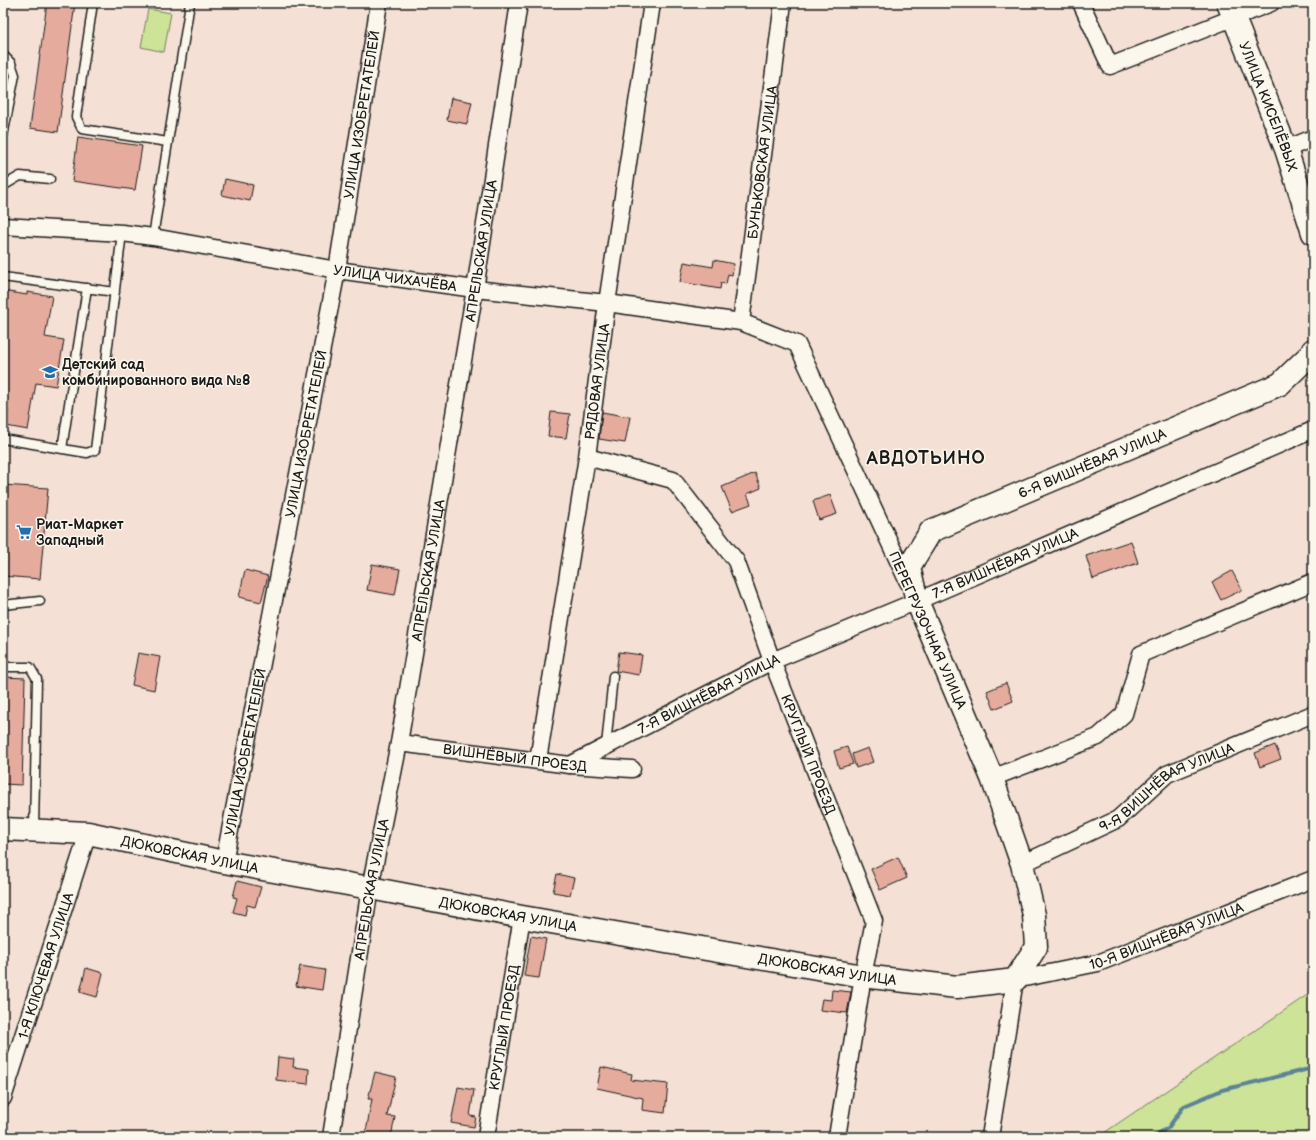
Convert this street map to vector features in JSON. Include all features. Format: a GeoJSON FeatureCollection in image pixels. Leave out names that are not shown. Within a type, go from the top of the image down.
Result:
{"type":"FeatureCollection","features":[{"type":"Feature","properties":{"kind":"street","name":"УЛИЦА ИЗОБРЕТАТЕЛЕЙ"},"geometry":{"type":"LineString","coordinates":[[224,862],[337,270],[379,3]]}},
{"type":"Feature","properties":{"kind":"street","name":"АПРЕЛЬСКАЯ УЛИЦА"},"geometry":{"type":"LineString","coordinates":[[331,1137],[370,888],[399,743],[475,289],[519,3]]}},
{"type":"Feature","properties":{"kind":"street","name":"РЯДОВАЯ УЛИЦА"},"geometry":{"type":"LineString","coordinates":[[538,760],[587,457],[607,303],[652,3]]}},
{"type":"Feature","properties":{"kind":"street","name":"БУНЬКОВСКАЯ УЛИЦА"},"geometry":{"type":"LineString","coordinates":[[741,322],[783,3]]}},
{"type":"Feature","properties":{"kind":"street"},"geometry":{"type":"LineString","coordinates":[[1081,3],[1110,66],[1230,10],[1271,3]]}},
{"type":"Feature","properties":{"kind":"street","name":"УЛИЦА КИСЕЛЁВЫХ"},"geometry":{"type":"LineString","coordinates":[[1230,10],[1286,149],[1313,233]]}},
{"type":"Feature","properties":{"kind":"street"},"geometry":{"type":"LineString","coordinates":[[1286,149],[1313,138]]}},
{"type":"Feature","properties":{"kind":"street","name":"УЛИЦА ЧИХАЧЁВА"},"geometry":{"type":"LineString","coordinates":[[3,226],[122,233],[153,237],[337,270],[475,289],[607,303],[741,322]]}},
{"type":"Feature","properties":{"kind":"street","name":"ПЕРЕГРУЗОЧНАЯ УЛИЦА"},"geometry":{"type":"LineString","coordinates":[[741,322],[798,344],[917,601],[992,778],[1022,864],[1034,915],[1036,947],[1016,980]]}},
{"type":"Feature","properties":{"kind":"street","name":"6-Я ВИШНЁВАЯ УЛИЦА"},"geometry":{"type":"LineString","coordinates":[[917,601],[910,567],[931,531],[1280,384],[1313,350]]}},
{"type":"Feature","properties":{"kind":"street","name":"7-Я ВИШНЁВАЯ УЛИЦА"},"geometry":{"type":"LineString","coordinates":[[570,765],[772,661],[917,601],[1313,430]]}},
{"type":"Feature","properties":{"kind":"street","name":"КРУГЛЫЙ ПРОЕЗД"},"geometry":{"type":"LineString","coordinates":[[587,457],[673,480],[736,561],[772,661],[874,921],[863,976],[837,1137]]}},
{"type":"Feature","properties":{"kind":"street"},"geometry":{"type":"LineString","coordinates":[[992,778],[1098,737],[1124,714],[1141,654],[1313,582]]}},
{"type":"Feature","properties":{"kind":"street","name":"9-Я ВИШНЁВАЯ УЛИЦА"},"geometry":{"type":"LineString","coordinates":[[1022,864],[1118,818],[1166,774],[1313,714]]}},
{"type":"Feature","properties":{"kind":"street","name":"ВИШНЁВЫЙ ПРОЕЗД"},"geometry":{"type":"LineString","coordinates":[[399,743],[570,765],[632,769]]}},
{"type":"Feature","properties":{"kind":"street","name":"ДЮКОВСКАЯ УЛИЦА"},"geometry":{"type":"LineString","coordinates":[[3,829],[88,833],[224,862],[522,917],[863,976],[957,987],[1016,980]]}},
{"type":"Feature","properties":{"kind":"street","name":"1-Я КЛЮЧЕВАЯ УЛИЦА"},"geometry":{"type":"LineString","coordinates":[[3,1098],[88,833]]}},
{"type":"Feature","properties":{"kind":"street","name":"10-Я ВИШНЁВАЯ УЛИЦА"},"geometry":{"type":"LineString","coordinates":[[1016,980],[1098,963],[1313,879]]}},
{"type":"Feature","properties":{"kind":"street","name":"КРУГЛЫЙ ПРОЕЗД"},"geometry":{"type":"LineString","coordinates":[[486,1137],[522,917]]}},
{"type":"Feature","properties":{"kind":"street"},"geometry":{"type":"LineString","coordinates":[[990,1137],[1016,980]]}},
{"type":"Feature","properties":{"kind":"lane"},"geometry":{"type":"LineString","coordinates":[[93,3],[76,117],[82,129],[168,142]]}},
{"type":"Feature","properties":{"kind":"lane"},"geometry":{"type":"LineString","coordinates":[[153,237],[190,3]]}},
{"type":"Feature","properties":{"kind":"lane"},"geometry":{"type":"LineString","coordinates":[[3,55],[11,63],[15,75],[5,117],[3,136]]}},
{"type":"Feature","properties":{"kind":"lane"},"geometry":{"type":"LineString","coordinates":[[3,186],[20,176],[50,179]]}},
{"type":"Feature","properties":{"kind":"lane"},"geometry":{"type":"LineString","coordinates":[[3,440],[86,453],[95,450],[122,233]]}},
{"type":"Feature","properties":{"kind":"lane"},"geometry":{"type":"LineString","coordinates":[[3,277],[115,292]]}},
{"type":"Feature","properties":{"kind":"lane"},"geometry":{"type":"LineString","coordinates":[[62,449],[87,288]]}},
{"type":"Feature","properties":{"kind":"lane"},"geometry":{"type":"LineString","coordinates":[[3,605],[40,602]]}},
{"type":"Feature","properties":{"kind":"lane"},"geometry":{"type":"LineString","coordinates":[[3,667],[30,667],[37,679],[34,830]]}},
{"type":"Feature","properties":{"kind":"lane"},"geometry":{"type":"LineString","coordinates":[[606,746],[613,676]]}},
{"type":"Feature","properties":{"kind":"green space"},"geometry":{"type":"Polygon","coordinates":[[[148,9],[171,13],[164,52],[141,47],[148,9]]]}},
{"type":"Feature","properties":{"kind":"green space"},"geometry":{"type":"Polygon","coordinates":[[[1313,991],[1313,1137],[1098,1137],[1313,991]]]}},
{"type":"Feature","properties":{"kind":"building"},"geometry":{"type":"Polygon","coordinates":[[[47,3],[75,3],[58,132],[30,128],[47,3]]]}},
{"type":"Feature","properties":{"kind":"building"},"geometry":{"type":"Polygon","coordinates":[[[451,98],[472,102],[467,124],[447,120],[451,98]]]}},
{"type":"Feature","properties":{"kind":"building"},"geometry":{"type":"Polygon","coordinates":[[[78,137],[142,146],[135,190],[72,181],[78,137]]]}},
{"type":"Feature","properties":{"kind":"building"},"geometry":{"type":"Polygon","coordinates":[[[225,179],[253,185],[250,201],[222,195],[225,179]]]}},
{"type":"Feature","properties":{"kind":"building"},"geometry":{"type":"Polygon","coordinates":[[[714,260],[734,264],[732,275],[728,274],[726,284],[721,283],[720,289],[680,282],[684,262],[713,267],[714,260]]]}},
{"type":"Feature","properties":{"kind":"building"},"geometry":{"type":"Polygon","coordinates":[[[3,291],[27,295],[27,292],[52,296],[45,337],[64,340],[56,386],[36,383],[28,430],[6,426],[8,411],[3,410],[3,291]]]}},
{"type":"Feature","properties":{"kind":"building"},"geometry":{"type":"Polygon","coordinates":[[[551,412],[570,414],[566,438],[548,436],[551,412]]]}},
{"type":"Feature","properties":{"kind":"building"},"geometry":{"type":"Polygon","coordinates":[[[602,412],[630,417],[625,443],[599,439],[602,412]]]}},
{"type":"Feature","properties":{"kind":"building"},"geometry":{"type":"Polygon","coordinates":[[[755,473],[761,488],[747,494],[751,504],[732,511],[722,487],[755,473]]]}},
{"type":"Feature","properties":{"kind":"building","name":"Риат-Маркет Западный"},"geometry":{"type":"Polygon","coordinates":[[[3,485],[48,488],[40,579],[3,576],[3,485]]]}},
{"type":"Feature","properties":{"kind":"building"},"geometry":{"type":"Polygon","coordinates":[[[830,495],[837,514],[819,520],[813,501],[830,495]]]}},
{"type":"Feature","properties":{"kind":"building"},"geometry":{"type":"Polygon","coordinates":[[[1131,541],[1138,563],[1093,579],[1086,556],[1131,541]]]}},
{"type":"Feature","properties":{"kind":"building"},"geometry":{"type":"Polygon","coordinates":[[[372,564],[400,569],[395,595],[367,590],[372,564]]]}},
{"type":"Feature","properties":{"kind":"building"},"geometry":{"type":"Polygon","coordinates":[[[245,570],[268,576],[261,602],[239,597],[245,570]]]}},
{"type":"Feature","properties":{"kind":"building"},"geometry":{"type":"Polygon","coordinates":[[[1232,571],[1242,590],[1221,600],[1212,582],[1232,571]]]}},
{"type":"Feature","properties":{"kind":"building"},"geometry":{"type":"Polygon","coordinates":[[[619,652],[642,655],[639,675],[616,671],[619,652]]]}},
{"type":"Feature","properties":{"kind":"building"},"geometry":{"type":"Polygon","coordinates":[[[138,653],[160,657],[154,690],[132,685],[138,653]]]}},
{"type":"Feature","properties":{"kind":"building"},"geometry":{"type":"Polygon","coordinates":[[[3,677],[25,678],[22,785],[3,784],[3,677]]]}},
{"type":"Feature","properties":{"kind":"building"},"geometry":{"type":"Polygon","coordinates":[[[1006,683],[1013,701],[994,709],[987,691],[1006,683]]]}},
{"type":"Feature","properties":{"kind":"building"},"geometry":{"type":"Polygon","coordinates":[[[1275,745],[1281,759],[1260,767],[1255,753],[1275,745]]]}},
{"type":"Feature","properties":{"kind":"building"},"geometry":{"type":"Polygon","coordinates":[[[847,747],[853,764],[839,768],[834,751],[847,747]]]}},
{"type":"Feature","properties":{"kind":"building"},"geometry":{"type":"Polygon","coordinates":[[[868,748],[873,762],[856,768],[852,754],[868,748]]]}},
{"type":"Feature","properties":{"kind":"building"},"geometry":{"type":"Polygon","coordinates":[[[898,857],[907,878],[880,890],[871,869],[898,857]]]}},
{"type":"Feature","properties":{"kind":"building"},"geometry":{"type":"Polygon","coordinates":[[[557,874],[574,878],[570,895],[553,892],[557,874]]]}},
{"type":"Feature","properties":{"kind":"building"},"geometry":{"type":"Polygon","coordinates":[[[237,881],[261,887],[255,907],[247,905],[245,915],[233,912],[237,898],[233,897],[237,881]]]}},
{"type":"Feature","properties":{"kind":"building"},"geometry":{"type":"Polygon","coordinates":[[[531,936],[546,939],[539,978],[524,976],[531,936]]]}},
{"type":"Feature","properties":{"kind":"building"},"geometry":{"type":"Polygon","coordinates":[[[300,966],[325,970],[322,990],[296,986],[300,966]]]}},
{"type":"Feature","properties":{"kind":"building"},"geometry":{"type":"Polygon","coordinates":[[[86,968],[103,973],[97,997],[80,992],[86,968]]]}},
{"type":"Feature","properties":{"kind":"building"},"geometry":{"type":"Polygon","coordinates":[[[832,990],[851,992],[847,1013],[820,1010],[822,999],[831,1000],[832,990]]]}},
{"type":"Feature","properties":{"kind":"building"},"geometry":{"type":"Polygon","coordinates":[[[278,1057],[294,1059],[293,1067],[309,1069],[308,1084],[276,1080],[278,1057]]]}},
{"type":"Feature","properties":{"kind":"building"},"geometry":{"type":"Polygon","coordinates":[[[601,1067],[632,1074],[631,1080],[668,1084],[665,1113],[642,1110],[643,1098],[597,1088],[601,1067]]]}},
{"type":"Feature","properties":{"kind":"building"},"geometry":{"type":"Polygon","coordinates":[[[375,1072],[396,1077],[387,1116],[395,1117],[391,1137],[365,1137],[372,1099],[368,1099],[375,1072]]]}},
{"type":"Feature","properties":{"kind":"building"},"geometry":{"type":"Polygon","coordinates":[[[458,1087],[474,1090],[470,1116],[476,1117],[474,1127],[451,1123],[458,1087]]]}},
{"type":"Feature","properties":{"kind":"waterway"},"geometry":{"type":"LineString","coordinates":[[1152,1137],[1168,1128],[1184,1106],[1222,1090],[1313,1068]]}},
{"type":"Feature","properties":{"kind":"place","name":"Детский сад комбинированного вида №8"},"geometry":{"type":"Point","coordinates":[50,372]}},
{"type":"Feature","properties":{"kind":"place","name":"Риат-Маркет Западный"},"geometry":{"type":"Point","coordinates":[24,532]}},
{"type":"Feature","properties":{"kind":"district","name":"АВДОТЬИНО"},"geometry":{"type":"Point","coordinates":[926,458]}}]}
